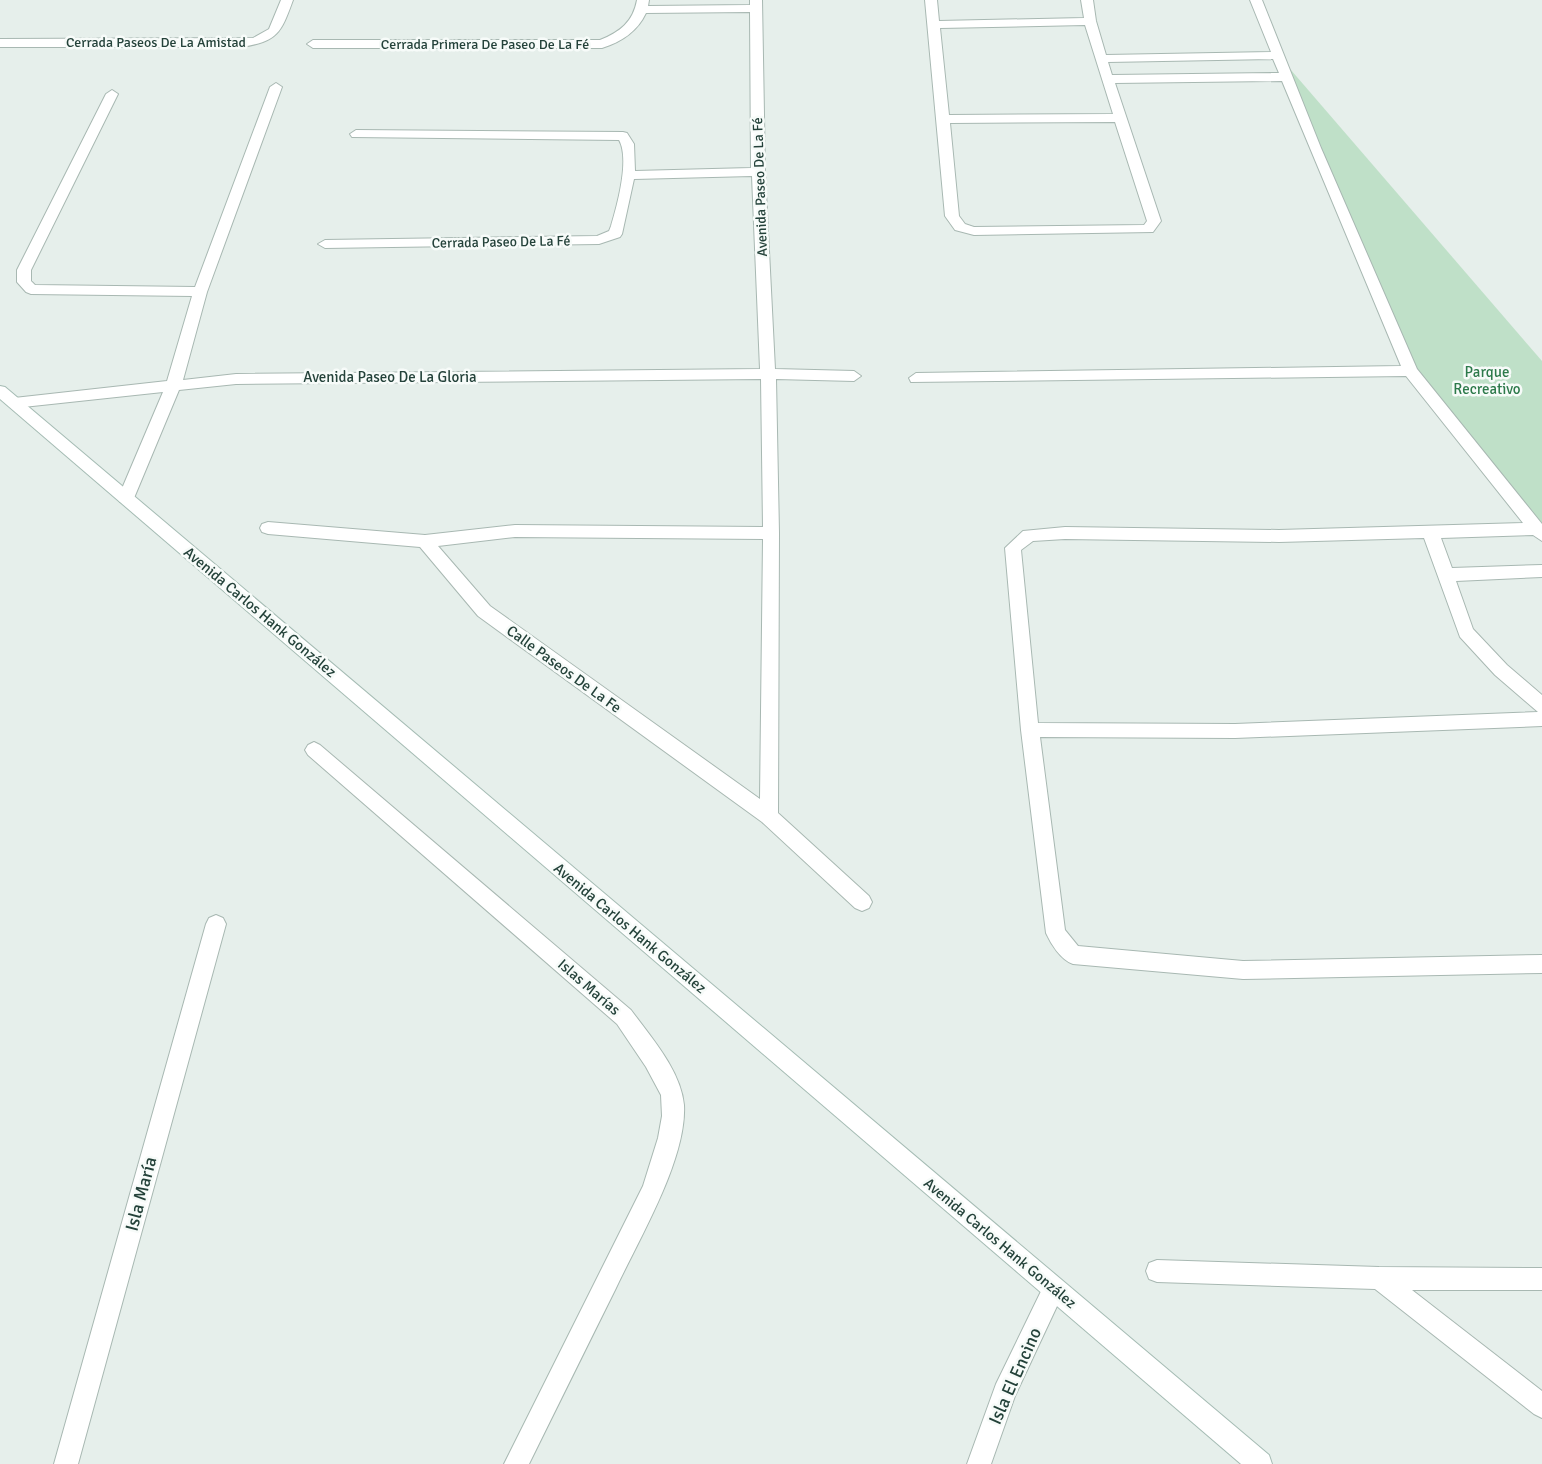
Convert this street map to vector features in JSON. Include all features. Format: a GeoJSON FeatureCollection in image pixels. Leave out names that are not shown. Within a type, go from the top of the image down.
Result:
{"type":"FeatureCollection","features":[{"type":"Feature","properties":{"kind":"street","name":"Cerrada Paseos De La Amistad"},"geometry":{"type":"LineString","coordinates":[[0,43],[242,43],[265,40],[276,32],[287,0]]}},
{"type":"Feature","properties":{"kind":"street"},"geometry":{"type":"LineString","coordinates":[[931,0],[952,216],[960,227],[974,231],[1148,229],[1154,221],[1101,59],[1090,21],[1087,0]]}},
{"type":"Feature","properties":{"kind":"street"},"geometry":{"type":"LineString","coordinates":[[1256,0],[1410,371],[1540,532]]}},
{"type":"Feature","properties":{"kind":"street","name":"Cerrada Primera De Paseo De La Fé"},"geometry":{"type":"LineString","coordinates":[[314,44],[602,44],[622,36],[642,5],[756,4]]}},
{"type":"Feature","properties":{"kind":"street","name":"Avenida Paseo De La Fé"},"geometry":{"type":"LineString","coordinates":[[756,4],[758,172],[768,374]]}},
{"type":"Feature","properties":{"kind":"street"},"geometry":{"type":"LineString","coordinates":[[934,25],[1090,21]]}},
{"type":"Feature","properties":{"kind":"street"},"geometry":{"type":"LineString","coordinates":[[1101,59],[1278,55]]}},
{"type":"Feature","properties":{"kind":"street"},"geometry":{"type":"LineString","coordinates":[[1108,79],[1287,77]]}},
{"type":"Feature","properties":{"kind":"street"},"geometry":{"type":"LineString","coordinates":[[126,498],[173,387],[200,292],[276,87]]}},
{"type":"Feature","properties":{"kind":"street"},"geometry":{"type":"LineString","coordinates":[[112,94],[24,270],[24,282],[32,289],[200,292]]}},
{"type":"Feature","properties":{"kind":"street"},"geometry":{"type":"LineString","coordinates":[[943,119],[1120,118]]}},
{"type":"Feature","properties":{"kind":"street","name":"Cerrada Paseo De La Fé"},"geometry":{"type":"LineString","coordinates":[[325,244],[599,240],[615,234],[620,224],[628,175],[628,144],[623,136],[356,134]]}},
{"type":"Feature","properties":{"kind":"street"},"geometry":{"type":"LineString","coordinates":[[628,175],[758,172]]}},
{"type":"Feature","properties":{"kind":"street"},"geometry":{"type":"LineString","coordinates":[[916,378],[1410,371]]}},
{"type":"Feature","properties":{"kind":"street"},"geometry":{"type":"LineString","coordinates":[[768,374],[771,532],[769,816]]}},
{"type":"Feature","properties":{"kind":"street","name":"Avenida Paseo De La Gloria"},"geometry":{"type":"LineString","coordinates":[[7,397],[173,387],[236,379],[768,374],[854,376]]}},
{"type":"Feature","properties":{"kind":"street","name":"Avenida Carlos Hank González"},"geometry":{"type":"LineString","coordinates":[[7,397],[1260,1464]]}},
{"type":"Feature","properties":{"kind":"street"},"geometry":{"type":"LineString","coordinates":[[268,528],[425,541],[515,531],[771,532]]}},
{"type":"Feature","properties":{"kind":"street"},"geometry":{"type":"LineString","coordinates":[[1540,532],[1430,531],[1279,536],[1065,533],[1029,536],[1013,548],[1030,730],[1056,933],[1073,955],[1243,970],[1542,964]]}},
{"type":"Feature","properties":{"kind":"street"},"geometry":{"type":"LineString","coordinates":[[1430,531],[1466,632],[1501,670],[1542,706]]}},
{"type":"Feature","properties":{"kind":"street","name":"Calle Paseos De La Fe"},"geometry":{"type":"LineString","coordinates":[[425,541],[484,611],[769,816],[862,902]]}},
{"type":"Feature","properties":{"kind":"street"},"geometry":{"type":"LineString","coordinates":[[1446,575],[1542,571]]}},
{"type":"Feature","properties":{"kind":"street"},"geometry":{"type":"LineString","coordinates":[[1030,730],[1235,731],[1542,719]]}},
{"type":"Feature","properties":{"kind":"street","name":"Islas Marías"},"geometry":{"type":"LineString","coordinates":[[314,750],[624,1017],[658,1065],[674,1103],[668,1144],[652,1190],[516,1464]]}},
{"type":"Feature","properties":{"kind":"street","name":"Isla María"},"geometry":{"type":"LineString","coordinates":[[66,1464],[216,924]]}},
{"type":"Feature","properties":{"kind":"street"},"geometry":{"type":"LineString","coordinates":[[1157,1271],[1379,1278],[1542,1279]]}},
{"type":"Feature","properties":{"kind":"street"},"geometry":{"type":"LineString","coordinates":[[1379,1278],[1542,1406]]}},
{"type":"Feature","properties":{"kind":"street","name":"Isla El Encino"},"geometry":{"type":"LineString","coordinates":[[979,1464],[1004,1392],[1054,1289]]}},
{"type":"Feature","properties":{"kind":"green space","name":"Parque Recreativo"},"geometry":{"type":"Polygon","coordinates":[[[1278,55],[1542,361],[1542,533],[1410,371],[1278,55]]]}}]}
